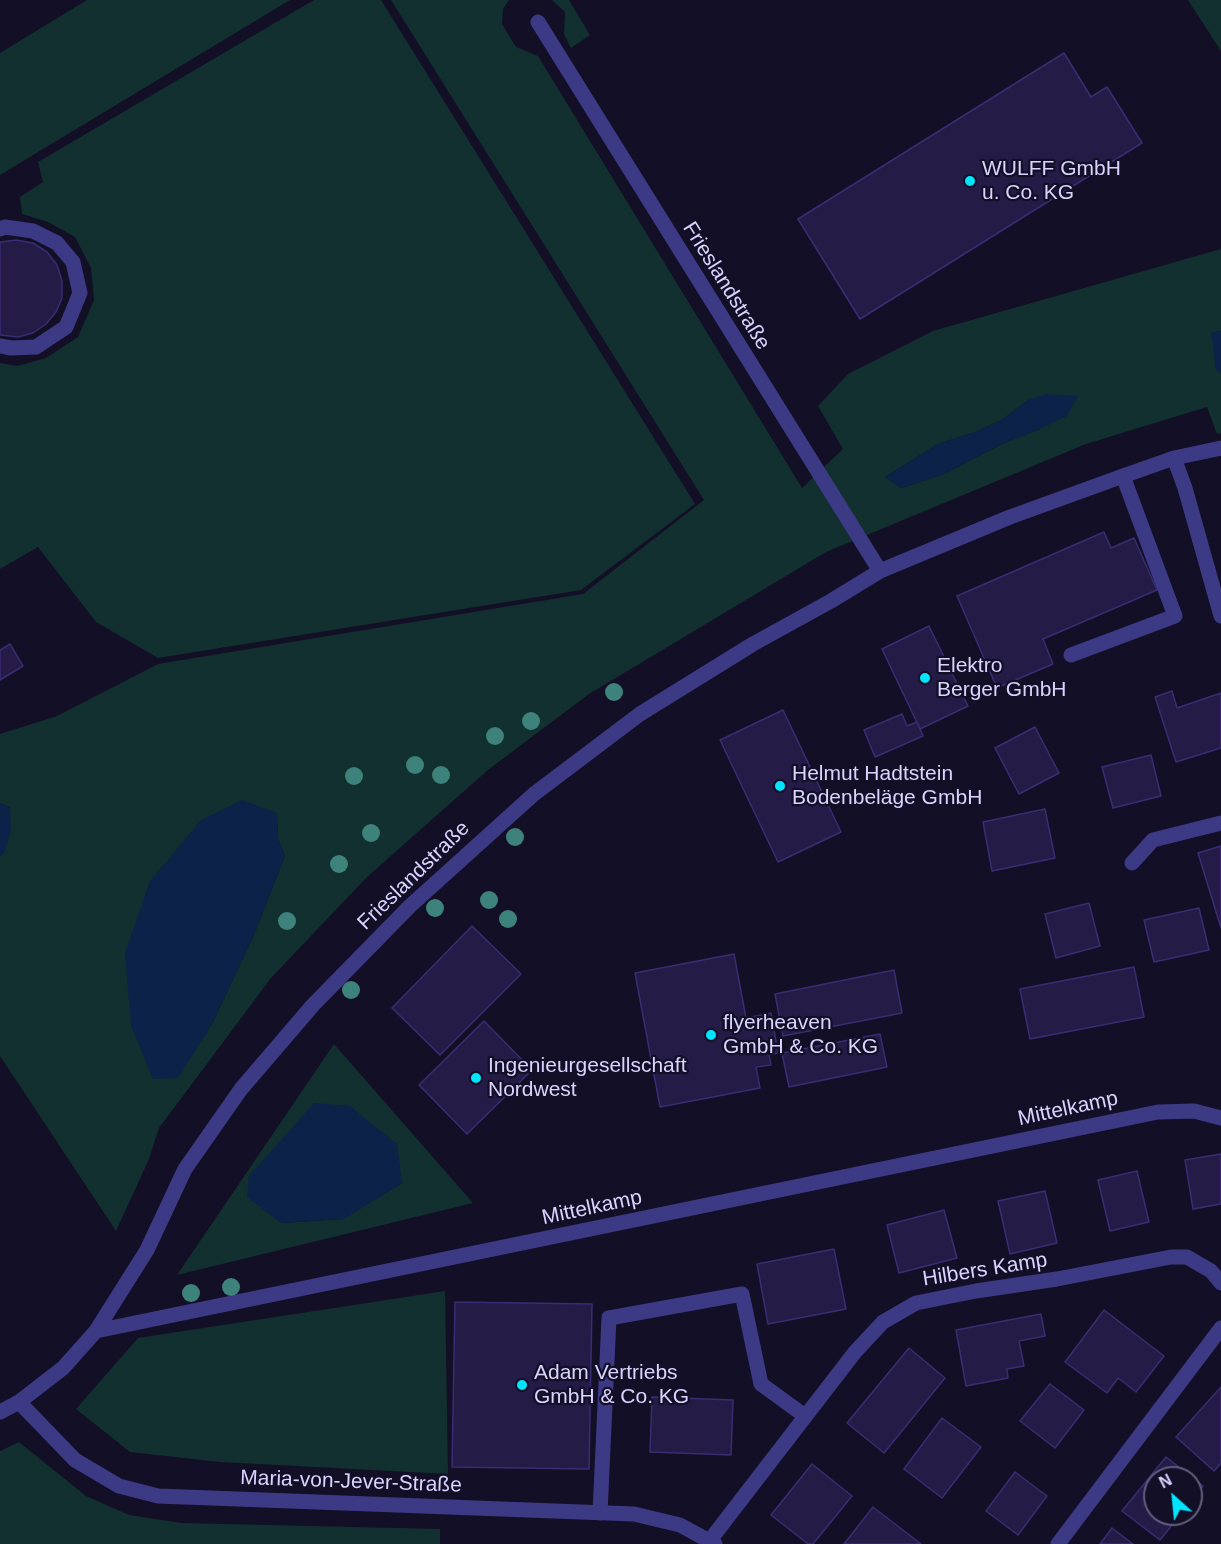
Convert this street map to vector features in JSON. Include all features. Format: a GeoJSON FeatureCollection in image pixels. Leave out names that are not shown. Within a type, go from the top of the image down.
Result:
{"type":"FeatureCollection","features":[{"type":"Feature","properties":{"kind":"street","name":"Frieslandstraße"},"geometry":{"type":"LineString","coordinates":[[538,22],[879,571]]}},
{"type":"Feature","properties":{"kind":"street"},"geometry":{"type":"LineString","coordinates":[[0,229],[4,227],[33,231],[57,243],[73,262],[80,293],[66,327],[36,347],[0,346]]}},
{"type":"Feature","properties":{"kind":"street","name":"Frieslandstraße"},"geometry":{"type":"LineString","coordinates":[[96,1331],[147,1250],[185,1169],[241,1089],[313,1005],[410,906],[534,794],[640,714],[753,644],[831,601],[879,571],[1010,517],[1123,476],[1174,458],[1221,448]]}},
{"type":"Feature","properties":{"kind":"street"},"geometry":{"type":"LineString","coordinates":[[1174,458],[1185,488],[1221,616]]}},
{"type":"Feature","properties":{"kind":"street"},"geometry":{"type":"LineString","coordinates":[[1071,655],[1175,616],[1123,476]]}},
{"type":"Feature","properties":{"kind":"street"},"geometry":{"type":"LineString","coordinates":[[1132,863],[1153,840],[1221,823]]}},
{"type":"Feature","properties":{"kind":"street","name":"Mittelkamp"},"geometry":{"type":"LineString","coordinates":[[96,1331],[1158,1112],[1194,1111],[1221,1118]]}},
{"type":"Feature","properties":{"kind":"street","name":"Hilbers Kamp"},"geometry":{"type":"LineString","coordinates":[[711,1543],[855,1352],[883,1322],[916,1303],[976,1290],[1057,1279],[1171,1257],[1187,1257],[1211,1271],[1221,1283]]}},
{"type":"Feature","properties":{"kind":"street"},"geometry":{"type":"LineString","coordinates":[[600,1513],[609,1318],[742,1294],[761,1384],[805,1416]]}},
{"type":"Feature","properties":{"kind":"street"},"geometry":{"type":"LineString","coordinates":[[1058,1544],[1221,1328]]}},
{"type":"Feature","properties":{"kind":"street"},"geometry":{"type":"LineString","coordinates":[[0,1412],[19,1402],[63,1368],[96,1331]]}},
{"type":"Feature","properties":{"kind":"street","name":"Maria-von-Jever-Straße"},"geometry":{"type":"LineString","coordinates":[[19,1402],[75,1460],[119,1486],[158,1496],[634,1515],[680,1525],[711,1543]]}},
{"type":"Feature","properties":{"kind":"green space"},"geometry":{"type":"Polygon","coordinates":[[[87,0],[290,0],[0,175],[0,53],[87,0]]]}},
{"type":"Feature","properties":{"kind":"green space"},"geometry":{"type":"Polygon","coordinates":[[[314,0],[381,0],[695,504],[581,590],[158,658],[96,622],[38,547],[0,569],[0,363],[17,366],[46,358],[78,337],[94,300],[91,268],[75,237],[48,222],[22,214],[20,197],[43,182],[38,162],[314,0]]]}},
{"type":"Feature","properties":{"kind":"green space"},"geometry":{"type":"Polygon","coordinates":[[[391,0],[509,0],[503,9],[502,24],[516,47],[538,56],[802,488],[843,449],[818,406],[848,374],[933,331],[1221,249],[1221,331],[1212,333],[1216,369],[1221,373],[1221,433],[1217,434],[1207,407],[1086,444],[826,552],[589,694],[488,770],[367,877],[271,978],[159,1128],[149,1159],[116,1231],[0,1056],[0,856],[4,853],[10,808],[0,803],[0,734],[57,716],[158,664],[583,594],[704,500],[391,0]],[[1028,400],[1003,419],[975,432],[938,444],[885,477],[901,488],[944,474],[1006,442],[1040,429],[1028,400]],[[277,813],[211,1026],[253,937],[285,856],[278,839],[277,813]]]}},
{"type":"Feature","properties":{"kind":"green space"},"geometry":{"type":"Polygon","coordinates":[[[552,0],[569,0],[590,35],[571,48],[564,34],[565,12],[552,0]]]}},
{"type":"Feature","properties":{"kind":"green space"},"geometry":{"type":"Polygon","coordinates":[[[1188,0],[1221,0],[1221,51],[1188,0]]]}},
{"type":"Feature","properties":{"kind":"green space"},"geometry":{"type":"Polygon","coordinates":[[[334,1044],[473,1203],[177,1275],[334,1044]],[[402,1183],[282,1223],[343,1219],[402,1183]]]}},
{"type":"Feature","properties":{"kind":"green space"},"geometry":{"type":"Polygon","coordinates":[[[445,1291],[448,1474],[220,1462],[130,1452],[76,1409],[138,1338],[445,1291]]]}},
{"type":"Feature","properties":{"kind":"green space"},"geometry":{"type":"Polygon","coordinates":[[[19,1442],[86,1496],[129,1515],[181,1523],[440,1529],[440,1544],[0,1544],[0,1451],[19,1442]]]}},
{"type":"Feature","properties":{"kind":"water"},"geometry":{"type":"Polygon","coordinates":[[[1221,331],[1221,373],[1216,369],[1211,333],[1221,331]]]}},
{"type":"Feature","properties":{"kind":"water"},"geometry":{"type":"Polygon","coordinates":[[[1046,394],[1078,396],[1067,416],[1006,442],[944,474],[901,488],[885,477],[938,444],[975,432],[1003,419],[1028,400],[1046,394]]]}},
{"type":"Feature","properties":{"kind":"water"},"geometry":{"type":"Polygon","coordinates":[[[242,800],[277,813],[278,839],[285,856],[253,937],[211,1026],[178,1078],[153,1079],[131,1026],[125,953],[150,881],[201,820],[242,800]]]}},
{"type":"Feature","properties":{"kind":"water"},"geometry":{"type":"Polygon","coordinates":[[[0,803],[10,808],[11,831],[4,853],[0,856],[0,803]]]}},
{"type":"Feature","properties":{"kind":"water"},"geometry":{"type":"Polygon","coordinates":[[[314,1103],[350,1106],[397,1144],[402,1183],[344,1219],[281,1223],[247,1197],[249,1176],[314,1103]]]}},
{"type":"Feature","properties":{"kind":"building","name":"WULFF GmbH u. Co. KG"},"geometry":{"type":"Polygon","coordinates":[[[1064,53],[1091,97],[1107,87],[1142,143],[860,319],[798,219],[1064,53]]]}},
{"type":"Feature","properties":{"kind":"building"},"geometry":{"type":"Polygon","coordinates":[[[16,240],[33,243],[47,252],[57,265],[62,281],[62,298],[56,312],[46,324],[33,333],[18,337],[0,335],[0,242],[16,240]]]}},
{"type":"Feature","properties":{"kind":"building"},"geometry":{"type":"Polygon","coordinates":[[[1104,532],[1111,548],[1134,538],[1157,590],[1043,639],[1053,664],[997,688],[957,596],[1104,532]]]}},
{"type":"Feature","properties":{"kind":"building","name":"Elektro Berger GmbH"},"geometry":{"type":"Polygon","coordinates":[[[929,626],[968,706],[920,729],[882,649],[929,626]]]}},
{"type":"Feature","properties":{"kind":"building"},"geometry":{"type":"Polygon","coordinates":[[[10,644],[23,666],[0,680],[0,650],[10,644]]]}},
{"type":"Feature","properties":{"kind":"building"},"geometry":{"type":"Polygon","coordinates":[[[1172,691],[1177,708],[1221,693],[1221,748],[1176,762],[1155,697],[1172,691]]]}},
{"type":"Feature","properties":{"kind":"building","name":"Helmut Hadtstein Bodenbeläge GmbH"},"geometry":{"type":"Polygon","coordinates":[[[783,710],[841,832],[778,862],[720,740],[783,710]]]}},
{"type":"Feature","properties":{"kind":"building"},"geometry":{"type":"Polygon","coordinates":[[[902,714],[907,726],[917,722],[923,736],[875,757],[864,730],[902,714]]]}},
{"type":"Feature","properties":{"kind":"building"},"geometry":{"type":"Polygon","coordinates":[[[1035,727],[1059,773],[1019,794],[995,748],[1035,727]]]}},
{"type":"Feature","properties":{"kind":"building"},"geometry":{"type":"Polygon","coordinates":[[[1151,755],[1161,796],[1113,808],[1102,767],[1151,755]]]}},
{"type":"Feature","properties":{"kind":"building"},"geometry":{"type":"Polygon","coordinates":[[[1045,809],[1055,858],[992,871],[983,822],[1045,809]]]}},
{"type":"Feature","properties":{"kind":"building"},"geometry":{"type":"Polygon","coordinates":[[[1221,846],[1221,928],[1198,853],[1221,846]]]}},
{"type":"Feature","properties":{"kind":"building"},"geometry":{"type":"Polygon","coordinates":[[[1089,903],[1100,946],[1056,958],[1045,914],[1089,903]]]}},
{"type":"Feature","properties":{"kind":"building"},"geometry":{"type":"Polygon","coordinates":[[[1199,908],[1209,950],[1154,962],[1144,920],[1199,908]]]}},
{"type":"Feature","properties":{"kind":"building","name":"Ingenieurgesellschaft Nordwest"},"geometry":{"type":"Polygon","coordinates":[[[472,926],[521,974],[440,1055],[392,1008],[472,926]]]}},
{"type":"Feature","properties":{"kind":"building","name":"flyerheaven GmbH & Co. KG"},"geometry":{"type":"Polygon","coordinates":[[[734,954],[746,1018],[771,1013],[778,1053],[769,1055],[771,1065],[756,1067],[760,1088],[660,1107],[635,973],[734,954]]]}},
{"type":"Feature","properties":{"kind":"building"},"geometry":{"type":"Polygon","coordinates":[[[1134,967],[1144,1017],[1030,1039],[1020,989],[1134,967]]]}},
{"type":"Feature","properties":{"kind":"building"},"geometry":{"type":"Polygon","coordinates":[[[894,970],[902,1013],[783,1036],[775,994],[894,970]]]}},
{"type":"Feature","properties":{"kind":"building","name":"Ingenieurgesellschaft Nordwest"},"geometry":{"type":"Polygon","coordinates":[[[484,1021],[532,1070],[467,1134],[419,1085],[484,1021]]]}},
{"type":"Feature","properties":{"kind":"building"},"geometry":{"type":"Polygon","coordinates":[[[880,1034],[887,1067],[789,1087],[782,1053],[880,1034]]]}},
{"type":"Feature","properties":{"kind":"building"},"geometry":{"type":"Polygon","coordinates":[[[1221,1154],[1221,1204],[1193,1209],[1185,1160],[1221,1154]]]}},
{"type":"Feature","properties":{"kind":"building"},"geometry":{"type":"Polygon","coordinates":[[[1137,1171],[1149,1222],[1110,1231],[1098,1180],[1137,1171]]]}},
{"type":"Feature","properties":{"kind":"building"},"geometry":{"type":"Polygon","coordinates":[[[1045,1191],[1057,1243],[1010,1254],[998,1201],[1045,1191]]]}},
{"type":"Feature","properties":{"kind":"building"},"geometry":{"type":"Polygon","coordinates":[[[944,1210],[957,1258],[899,1273],[887,1225],[944,1210]]]}},
{"type":"Feature","properties":{"kind":"building"},"geometry":{"type":"Polygon","coordinates":[[[834,1249],[846,1309],[768,1324],[757,1264],[834,1249]]]}},
{"type":"Feature","properties":{"kind":"building","name":"Adam Vertriebs GmbH & Co. KG"},"geometry":{"type":"Polygon","coordinates":[[[455,1302],[592,1304],[589,1469],[452,1467],[455,1302]]]}},
{"type":"Feature","properties":{"kind":"building"},"geometry":{"type":"Polygon","coordinates":[[[1104,1310],[1164,1356],[1136,1392],[1118,1378],[1107,1393],[1065,1362],[1104,1310]]]}},
{"type":"Feature","properties":{"kind":"building"},"geometry":{"type":"Polygon","coordinates":[[[1041,1314],[1045,1336],[1019,1341],[1024,1366],[1007,1369],[1008,1378],[966,1386],[956,1330],[1041,1314]]]}},
{"type":"Feature","properties":{"kind":"building"},"geometry":{"type":"Polygon","coordinates":[[[909,1348],[945,1378],[884,1453],[847,1423],[909,1348]]]}},
{"type":"Feature","properties":{"kind":"building"},"geometry":{"type":"Polygon","coordinates":[[[1050,1384],[1084,1410],[1055,1448],[1020,1421],[1050,1384]]]}},
{"type":"Feature","properties":{"kind":"building"},"geometry":{"type":"Polygon","coordinates":[[[1221,1387],[1221,1463],[1214,1471],[1176,1437],[1221,1387]]]}},
{"type":"Feature","properties":{"kind":"building"},"geometry":{"type":"Polygon","coordinates":[[[652,1397],[733,1400],[731,1455],[650,1452],[652,1397]]]}},
{"type":"Feature","properties":{"kind":"building"},"geometry":{"type":"Polygon","coordinates":[[[942,1418],[981,1447],[942,1498],[904,1469],[942,1418]]]}},
{"type":"Feature","properties":{"kind":"building"},"geometry":{"type":"Polygon","coordinates":[[[1166,1457],[1177,1466],[1159,1466],[1166,1457]]]}},
{"type":"Feature","properties":{"kind":"building"},"geometry":{"type":"Polygon","coordinates":[[[812,1464],[852,1496],[813,1544],[808,1544],[771,1515],[812,1464]]]}},
{"type":"Feature","properties":{"kind":"building"},"geometry":{"type":"Polygon","coordinates":[[[1015,1472],[1047,1496],[1018,1535],[986,1511],[1015,1472]]]}},
{"type":"Feature","properties":{"kind":"building"},"geometry":{"type":"Polygon","coordinates":[[[1143,1485],[1143,1526],[1171,1526],[1160,1540],[1122,1511],[1143,1485]]]}},
{"type":"Feature","properties":{"kind":"building"},"geometry":{"type":"Polygon","coordinates":[[[873,1507],[921,1544],[844,1544],[873,1507]]]}},
{"type":"Feature","properties":{"kind":"building"},"geometry":{"type":"Polygon","coordinates":[[[1112,1528],[1133,1544],[1100,1544],[1112,1528]]]}},
{"type":"Feature","properties":{"kind":"place","name":"WULFF GmbH u. Co. KG"},"geometry":{"type":"Point","coordinates":[970,181]}},
{"type":"Feature","properties":{"kind":"place","name":"Elektro Berger GmbH"},"geometry":{"type":"Point","coordinates":[925,678]}},
{"type":"Feature","properties":{"kind":"place","name":"Helmut Hadtstein Bodenbeläge GmbH"},"geometry":{"type":"Point","coordinates":[780,786]}},
{"type":"Feature","properties":{"kind":"place","name":"flyerheaven GmbH & Co. KG"},"geometry":{"type":"Point","coordinates":[711,1035]}},
{"type":"Feature","properties":{"kind":"place","name":"Ingenieurgesellschaft Nordwest"},"geometry":{"type":"Point","coordinates":[476,1078]}},
{"type":"Feature","properties":{"kind":"place","name":"Adam Vertriebs GmbH & Co. KG"},"geometry":{"type":"Point","coordinates":[522,1385]}}]}
